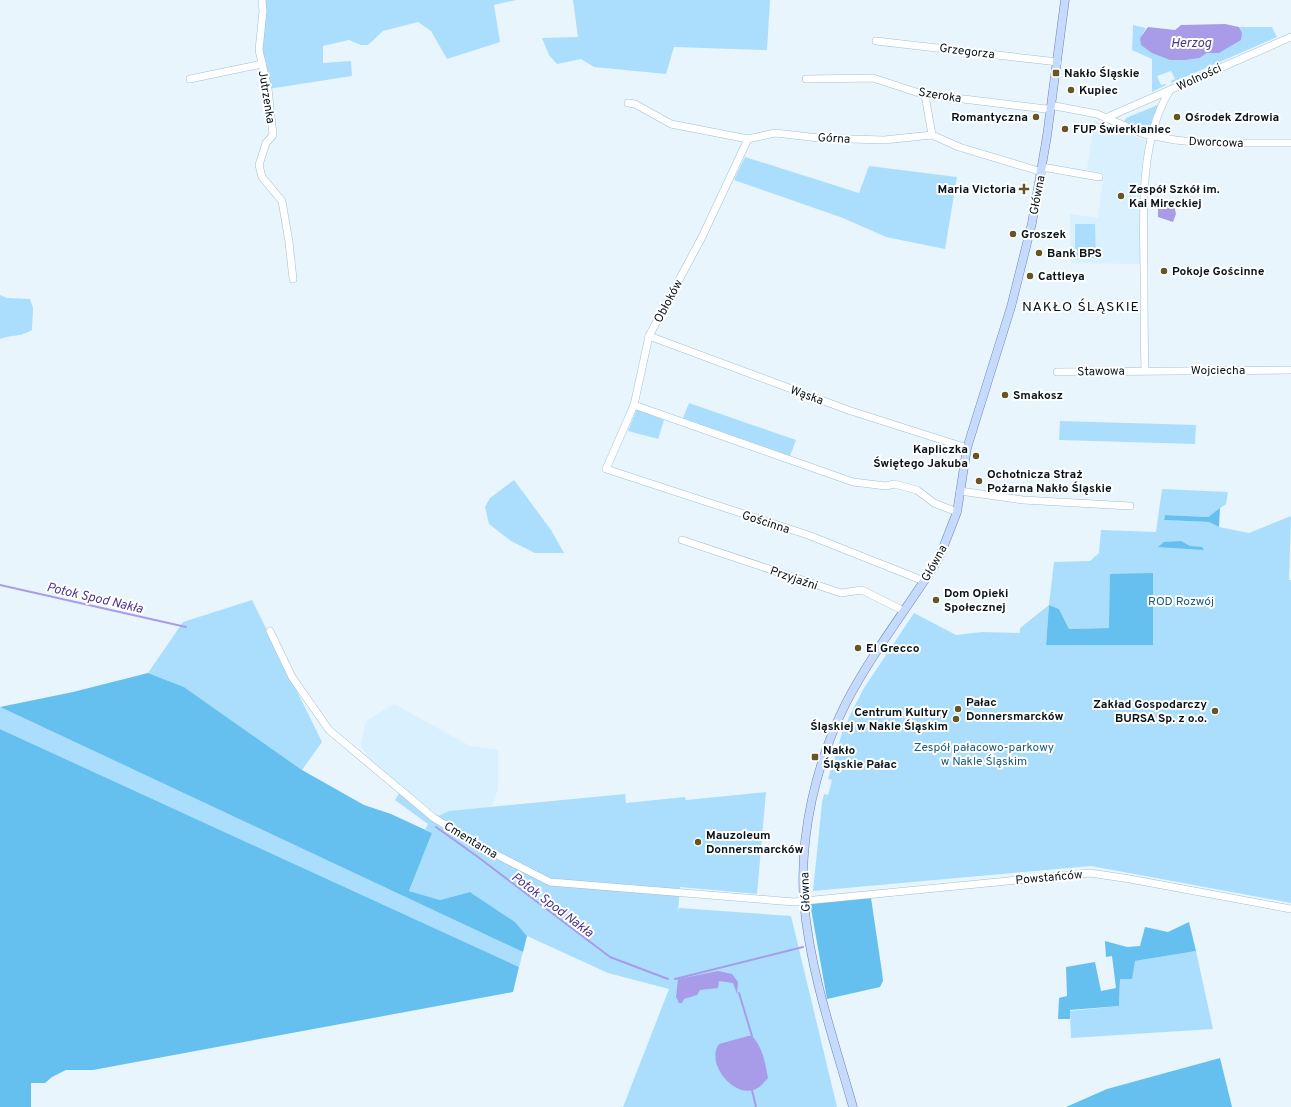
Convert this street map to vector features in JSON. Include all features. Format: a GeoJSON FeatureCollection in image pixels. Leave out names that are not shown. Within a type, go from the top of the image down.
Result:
{"type":"FeatureCollection","features":[{"type":"Feature","properties":{"kind":"main road","name":"Główna"},"geometry":{"type":"LineString","coordinates":[[853,1107],[819,984],[808,930],[804,901],[808,826],[815,788],[828,746],[852,692],[941,553],[957,512],[967,448],[1011,307],[1032,223],[1042,170],[1058,62],[1065,0]]}},
{"type":"Feature","properties":{"kind":"street","name":"Jutrzenka"},"geometry":{"type":"LineString","coordinates":[[262,0],[259,50],[268,89],[273,135],[266,143],[259,166],[262,177],[282,201],[293,279]]}},
{"type":"Feature","properties":{"kind":"street","name":"Wolności"},"geometry":{"type":"LineString","coordinates":[[1108,118],[1291,37]]}},
{"type":"Feature","properties":{"kind":"street","name":"Grzegorza"},"geometry":{"type":"LineString","coordinates":[[876,41],[1058,62]]}},
{"type":"Feature","properties":{"kind":"street"},"geometry":{"type":"LineString","coordinates":[[190,79],[262,64]]}},
{"type":"Feature","properties":{"kind":"street","name":"Szeroka"},"geometry":{"type":"LineString","coordinates":[[806,79],[873,78],[925,95],[1051,108]]}},
{"type":"Feature","properties":{"kind":"street"},"geometry":{"type":"LineString","coordinates":[[1145,370],[1143,213],[1151,137],[1156,118],[1169,92]]}},
{"type":"Feature","properties":{"kind":"street"},"geometry":{"type":"LineString","coordinates":[[925,95],[932,135]]}},
{"type":"Feature","properties":{"kind":"street","name":"Górna"},"geometry":{"type":"LineString","coordinates":[[628,103],[635,104],[671,124],[748,139],[776,133],[819,138],[884,140],[932,135],[959,147],[1042,170],[1099,177]]}},
{"type":"Feature","properties":{"kind":"street","name":"Dworcowa"},"geometry":{"type":"LineString","coordinates":[[1051,108],[1055,106],[1108,118],[1151,137],[1204,143],[1291,143]]}},
{"type":"Feature","properties":{"kind":"street","name":"Obłoków"},"geometry":{"type":"LineString","coordinates":[[606,469],[634,405],[649,336],[702,237],[748,139]]}},
{"type":"Feature","properties":{"kind":"street","name":"Wąska"},"geometry":{"type":"LineString","coordinates":[[649,336],[848,410],[967,448]]}},
{"type":"Feature","properties":{"kind":"street","name":"Wojciecha"},"geometry":{"type":"LineString","coordinates":[[1145,370],[1291,370]]}},
{"type":"Feature","properties":{"kind":"street","name":"Stawowa"},"geometry":{"type":"LineString","coordinates":[[1057,372],[1145,370]]}},
{"type":"Feature","properties":{"kind":"street"},"geometry":{"type":"LineString","coordinates":[[634,405],[853,482],[886,486],[894,484],[917,490],[934,503],[957,512]]}},
{"type":"Feature","properties":{"kind":"street","name":"Gościnna"},"geometry":{"type":"LineString","coordinates":[[606,469],[808,535],[924,581]]}},
{"type":"Feature","properties":{"kind":"street"},"geometry":{"type":"LineString","coordinates":[[960,491],[1023,500],[1130,506]]}},
{"type":"Feature","properties":{"kind":"street","name":"Przyjaźni"},"geometry":{"type":"LineString","coordinates":[[682,540],[841,594],[862,590],[904,611]]}},
{"type":"Feature","properties":{"kind":"street","name":"Cmentarna"},"geometry":{"type":"LineString","coordinates":[[270,630],[292,677],[329,730],[434,818],[485,850],[527,872],[550,882],[794,902],[804,901]]}},
{"type":"Feature","properties":{"kind":"street","name":"Powstańców"},"geometry":{"type":"LineString","coordinates":[[804,901],[1090,873],[1291,909]]}},
{"type":"Feature","properties":{"kind":"shaded area","name":"Zespół Szkół im. Kai Mireckiej"},"geometry":{"type":"Polygon","coordinates":[[[1094,120],[1146,141],[1140,181],[1142,264],[1071,263],[1070,214],[1098,218],[1104,173],[1087,170],[1094,120]]]}},
{"type":"Feature","properties":{"kind":"shaded area"},"geometry":{"type":"Polygon","coordinates":[[[1220,508],[1219,527],[1209,522],[1164,520],[1165,515],[1208,517],[1220,508]]]}},
{"type":"Feature","properties":{"kind":"shaded area"},"geometry":{"type":"Polygon","coordinates":[[[1181,541],[1190,546],[1202,547],[1204,550],[1158,547],[1164,542],[1181,541]]]}},
{"type":"Feature","properties":{"kind":"shaded area"},"geometry":{"type":"Polygon","coordinates":[[[1153,573],[1153,645],[1046,645],[1049,605],[1059,609],[1069,629],[1109,628],[1110,574],[1153,573]]]}},
{"type":"Feature","properties":{"kind":"shaded area"},"geometry":{"type":"Polygon","coordinates":[[[148,673],[184,687],[302,770],[364,805],[391,814],[432,833],[409,891],[440,900],[470,892],[515,922],[527,936],[523,952],[0,707],[73,692],[148,673]]]}},
{"type":"Feature","properties":{"kind":"shaded area"},"geometry":{"type":"Polygon","coordinates":[[[394,704],[470,746],[498,750],[498,789],[492,806],[439,817],[370,759],[361,746],[366,721],[394,704]]]}},
{"type":"Feature","properties":{"kind":"shaded area"},"geometry":{"type":"Polygon","coordinates":[[[0,729],[519,967],[513,992],[93,1070],[66,1070],[52,1077],[45,1083],[31,1083],[31,1107],[0,1107],[0,729]]]}},
{"type":"Feature","properties":{"kind":"shaded area"},"geometry":{"type":"Polygon","coordinates":[[[871,898],[883,981],[880,987],[827,999],[810,903],[871,898]]]}},
{"type":"Feature","properties":{"kind":"shaded area"},"geometry":{"type":"Polygon","coordinates":[[[1189,922],[1196,951],[1135,961],[1132,979],[1120,979],[1119,1006],[1070,1010],[1070,1019],[1058,1019],[1059,998],[1067,996],[1066,967],[1095,962],[1101,991],[1116,988],[1112,956],[1106,957],[1105,941],[1127,947],[1140,946],[1145,927],[1168,932],[1189,922]]]}},
{"type":"Feature","properties":{"kind":"shaded area"},"geometry":{"type":"Polygon","coordinates":[[[1220,1058],[1232,1107],[1066,1107],[1107,1089],[1220,1058]]]}},
{"type":"Feature","properties":{"kind":"green space"},"geometry":{"type":"Polygon","coordinates":[[[262,0],[516,0],[494,5],[500,42],[447,59],[431,31],[418,22],[383,31],[368,45],[361,45],[349,40],[323,46],[323,63],[351,61],[352,76],[268,89],[260,37],[262,0]]]}},
{"type":"Feature","properties":{"kind":"green space"},"geometry":{"type":"Polygon","coordinates":[[[573,0],[770,0],[767,50],[674,47],[666,74],[594,67],[581,59],[557,64],[549,55],[542,38],[578,37],[573,0]]]}},
{"type":"Feature","properties":{"kind":"green space"},"geometry":{"type":"Polygon","coordinates":[[[1133,25],[1146,28],[1140,38],[1170,60],[1201,56],[1216,49],[1242,33],[1239,27],[1272,27],[1277,37],[1171,83],[1171,81],[1175,79],[1171,71],[1157,76],[1161,85],[1166,85],[1152,92],[1152,59],[1132,50],[1133,25]]]}},
{"type":"Feature","properties":{"kind":"green space"},"geometry":{"type":"Polygon","coordinates":[[[1160,104],[1153,116],[1150,132],[1145,131],[1143,128],[1136,125],[1132,126],[1124,122],[1126,118],[1160,104]]]}},
{"type":"Feature","properties":{"kind":"green space"},"geometry":{"type":"Polygon","coordinates":[[[745,157],[859,193],[869,166],[957,177],[945,249],[886,237],[843,218],[734,180],[745,157]]]}},
{"type":"Feature","properties":{"kind":"green space"},"geometry":{"type":"Polygon","coordinates":[[[1075,224],[1095,224],[1096,258],[1075,259],[1075,224]]]}},
{"type":"Feature","properties":{"kind":"green space"},"geometry":{"type":"Polygon","coordinates":[[[0,295],[7,298],[30,299],[33,308],[32,330],[23,334],[0,339],[0,295]]]}},
{"type":"Feature","properties":{"kind":"green space"},"geometry":{"type":"Polygon","coordinates":[[[689,403],[796,440],[790,456],[683,418],[689,403]]]}},
{"type":"Feature","properties":{"kind":"green space"},"geometry":{"type":"Polygon","coordinates":[[[637,409],[664,420],[658,439],[628,431],[637,409]]]}},
{"type":"Feature","properties":{"kind":"green space"},"geometry":{"type":"Polygon","coordinates":[[[1060,421],[1196,425],[1195,444],[1059,440],[1060,421]]]}},
{"type":"Feature","properties":{"kind":"green space"},"geometry":{"type":"Polygon","coordinates":[[[514,480],[551,530],[564,553],[535,553],[511,541],[489,524],[485,507],[490,498],[514,480]]]}},
{"type":"Feature","properties":{"kind":"green space"},"geometry":{"type":"Polygon","coordinates":[[[1162,489],[1228,492],[1226,504],[1208,517],[1165,515],[1164,520],[1209,522],[1219,527],[1249,533],[1291,516],[1289,580],[1291,580],[1291,903],[1091,866],[813,891],[822,803],[824,794],[828,795],[832,780],[828,779],[842,733],[864,688],[914,613],[956,635],[982,632],[1020,633],[1020,628],[1049,605],[1054,562],[1090,561],[1099,553],[1101,530],[1156,532],[1162,489]],[[1049,605],[1046,645],[1110,628],[1069,629],[1059,609],[1049,605]]]}},
{"type":"Feature","properties":{"kind":"green space"},"geometry":{"type":"Polygon","coordinates":[[[252,600],[322,742],[302,770],[184,687],[148,673],[183,622],[252,600]]]}},
{"type":"Feature","properties":{"kind":"green space"},"geometry":{"type":"Polygon","coordinates":[[[0,707],[523,952],[519,967],[0,729],[0,707]]]}},
{"type":"Feature","properties":{"kind":"green space"},"geometry":{"type":"Polygon","coordinates":[[[401,790],[434,818],[449,811],[625,794],[626,803],[685,797],[686,800],[766,792],[757,894],[680,887],[678,912],[679,908],[791,916],[837,1107],[623,1107],[669,989],[608,973],[527,936],[515,922],[470,892],[440,900],[409,891],[432,833],[425,829],[428,824],[395,800],[401,790]]]}},
{"type":"Feature","properties":{"kind":"green space"},"geometry":{"type":"Polygon","coordinates":[[[1196,951],[1213,1029],[1071,1038],[1070,1011],[1119,1006],[1120,979],[1135,961],[1196,951]]]}},
{"type":"Feature","properties":{"kind":"water","name":"Herzog"},"geometry":{"type":"Polygon","coordinates":[[[1225,24],[1239,27],[1242,33],[1241,40],[1219,53],[1207,53],[1199,58],[1170,60],[1152,53],[1141,45],[1140,38],[1148,27],[1175,30],[1181,25],[1225,24]]]}},
{"type":"Feature","properties":{"kind":"water"},"geometry":{"type":"Polygon","coordinates":[[[1165,200],[1173,201],[1176,214],[1173,222],[1158,217],[1158,207],[1162,205],[1165,200]]]}},
{"type":"Feature","properties":{"kind":"water"},"geometry":{"type":"Polygon","coordinates":[[[718,971],[732,974],[738,982],[737,994],[733,983],[719,981],[718,988],[700,990],[697,995],[684,999],[682,1003],[679,1003],[676,997],[678,979],[718,971]]]}},
{"type":"Feature","properties":{"kind":"water"},"geometry":{"type":"Polygon","coordinates":[[[752,1036],[759,1045],[765,1061],[768,1078],[758,1088],[748,1091],[739,1089],[724,1077],[716,1060],[716,1052],[719,1044],[752,1036]]]}},
{"type":"Feature","properties":{"kind":"waterway","name":"Potok Spod Nakła"},"geometry":{"type":"LineString","coordinates":[[0,585],[186,627]]}},
{"type":"Feature","properties":{"kind":"waterway","name":"Potok Spod Nakła"},"geometry":{"type":"LineString","coordinates":[[436,827],[610,957],[668,979]]}},
{"type":"Feature","properties":{"kind":"waterway"},"geometry":{"type":"LineString","coordinates":[[675,979],[803,947]]}},
{"type":"Feature","properties":{"kind":"waterway","name":"Potok Spod Nakła"},"geometry":{"type":"LineString","coordinates":[[739,993],[752,1036]]}},
{"type":"Feature","properties":{"kind":"waterway","name":"Potok Spod Nakła"},"geometry":{"type":"LineString","coordinates":[[752,1090],[756,1107]]}},
{"type":"Feature","properties":{"kind":"place","name":"Nakło Śląskie"},"geometry":{"type":"Point","coordinates":[1056,73]}},
{"type":"Feature","properties":{"kind":"place","name":"Kupiec"},"geometry":{"type":"Point","coordinates":[1071,90]}},
{"type":"Feature","properties":{"kind":"place","name":"Romantyczna"},"geometry":{"type":"Point","coordinates":[1036,117]}},
{"type":"Feature","properties":{"kind":"place","name":"Ośrodek Zdrowia"},"geometry":{"type":"Point","coordinates":[1177,117]}},
{"type":"Feature","properties":{"kind":"place","name":"FUP Świerklaniec"},"geometry":{"type":"Point","coordinates":[1065,129]}},
{"type":"Feature","properties":{"kind":"place","name":"Maria Victoria"},"geometry":{"type":"Point","coordinates":[1024,189]}},
{"type":"Feature","properties":{"kind":"place","name":"Zespół Szkół im. Kai Mireckiej"},"geometry":{"type":"Point","coordinates":[1121,196]}},
{"type":"Feature","properties":{"kind":"place","name":"Groszek"},"geometry":{"type":"Point","coordinates":[1013,234]}},
{"type":"Feature","properties":{"kind":"place","name":"Bank BPS"},"geometry":{"type":"Point","coordinates":[1039,253]}},
{"type":"Feature","properties":{"kind":"place","name":"Pokoje Gościnne"},"geometry":{"type":"Point","coordinates":[1164,271]}},
{"type":"Feature","properties":{"kind":"place","name":"Cattleya"},"geometry":{"type":"Point","coordinates":[1030,276]}},
{"type":"Feature","properties":{"kind":"place","name":"Smakosz"},"geometry":{"type":"Point","coordinates":[1005,395]}},
{"type":"Feature","properties":{"kind":"place","name":"Kapliczka Świętego Jakuba"},"geometry":{"type":"Point","coordinates":[976,456]}},
{"type":"Feature","properties":{"kind":"place","name":"Ochotnicza Straż Pożarna Nakło Śląskie"},"geometry":{"type":"Point","coordinates":[979,481]}},
{"type":"Feature","properties":{"kind":"place","name":"Dom Opieki Społecznej"},"geometry":{"type":"Point","coordinates":[936,600]}},
{"type":"Feature","properties":{"kind":"place","name":"El Grecco"},"geometry":{"type":"Point","coordinates":[858,648]}},
{"type":"Feature","properties":{"kind":"place","name":"Pałac Donnersmarcków"},"geometry":{"type":"Point","coordinates":[958,709]}},
{"type":"Feature","properties":{"kind":"place","name":"Zakład Gospodarczy BURSA Sp. z o.o."},"geometry":{"type":"Point","coordinates":[1215,711]}},
{"type":"Feature","properties":{"kind":"place","name":"Centrum Kultury Śląskiej w Nakle Śląskim"},"geometry":{"type":"Point","coordinates":[956,719]}},
{"type":"Feature","properties":{"kind":"place","name":"Nakło Śląskie Pałac"},"geometry":{"type":"Point","coordinates":[815,757]}},
{"type":"Feature","properties":{"kind":"place","name":"Mauzoleum Donnersmarcków"},"geometry":{"type":"Point","coordinates":[698,842]}},
{"type":"Feature","properties":{"kind":"district","name":"NAKŁO ŚLĄSKIE"},"geometry":{"type":"Point","coordinates":[1081,306]}},
{"type":"Feature","properties":{"kind":"park label","name":"ROD Rozwój"},"geometry":{"type":"Point","coordinates":[1181,601]}},
{"type":"Feature","properties":{"kind":"park label","name":"Zespół pałacowo-parkowy w Nakle Śląskim"},"geometry":{"type":"Point","coordinates":[984,754]}}]}
